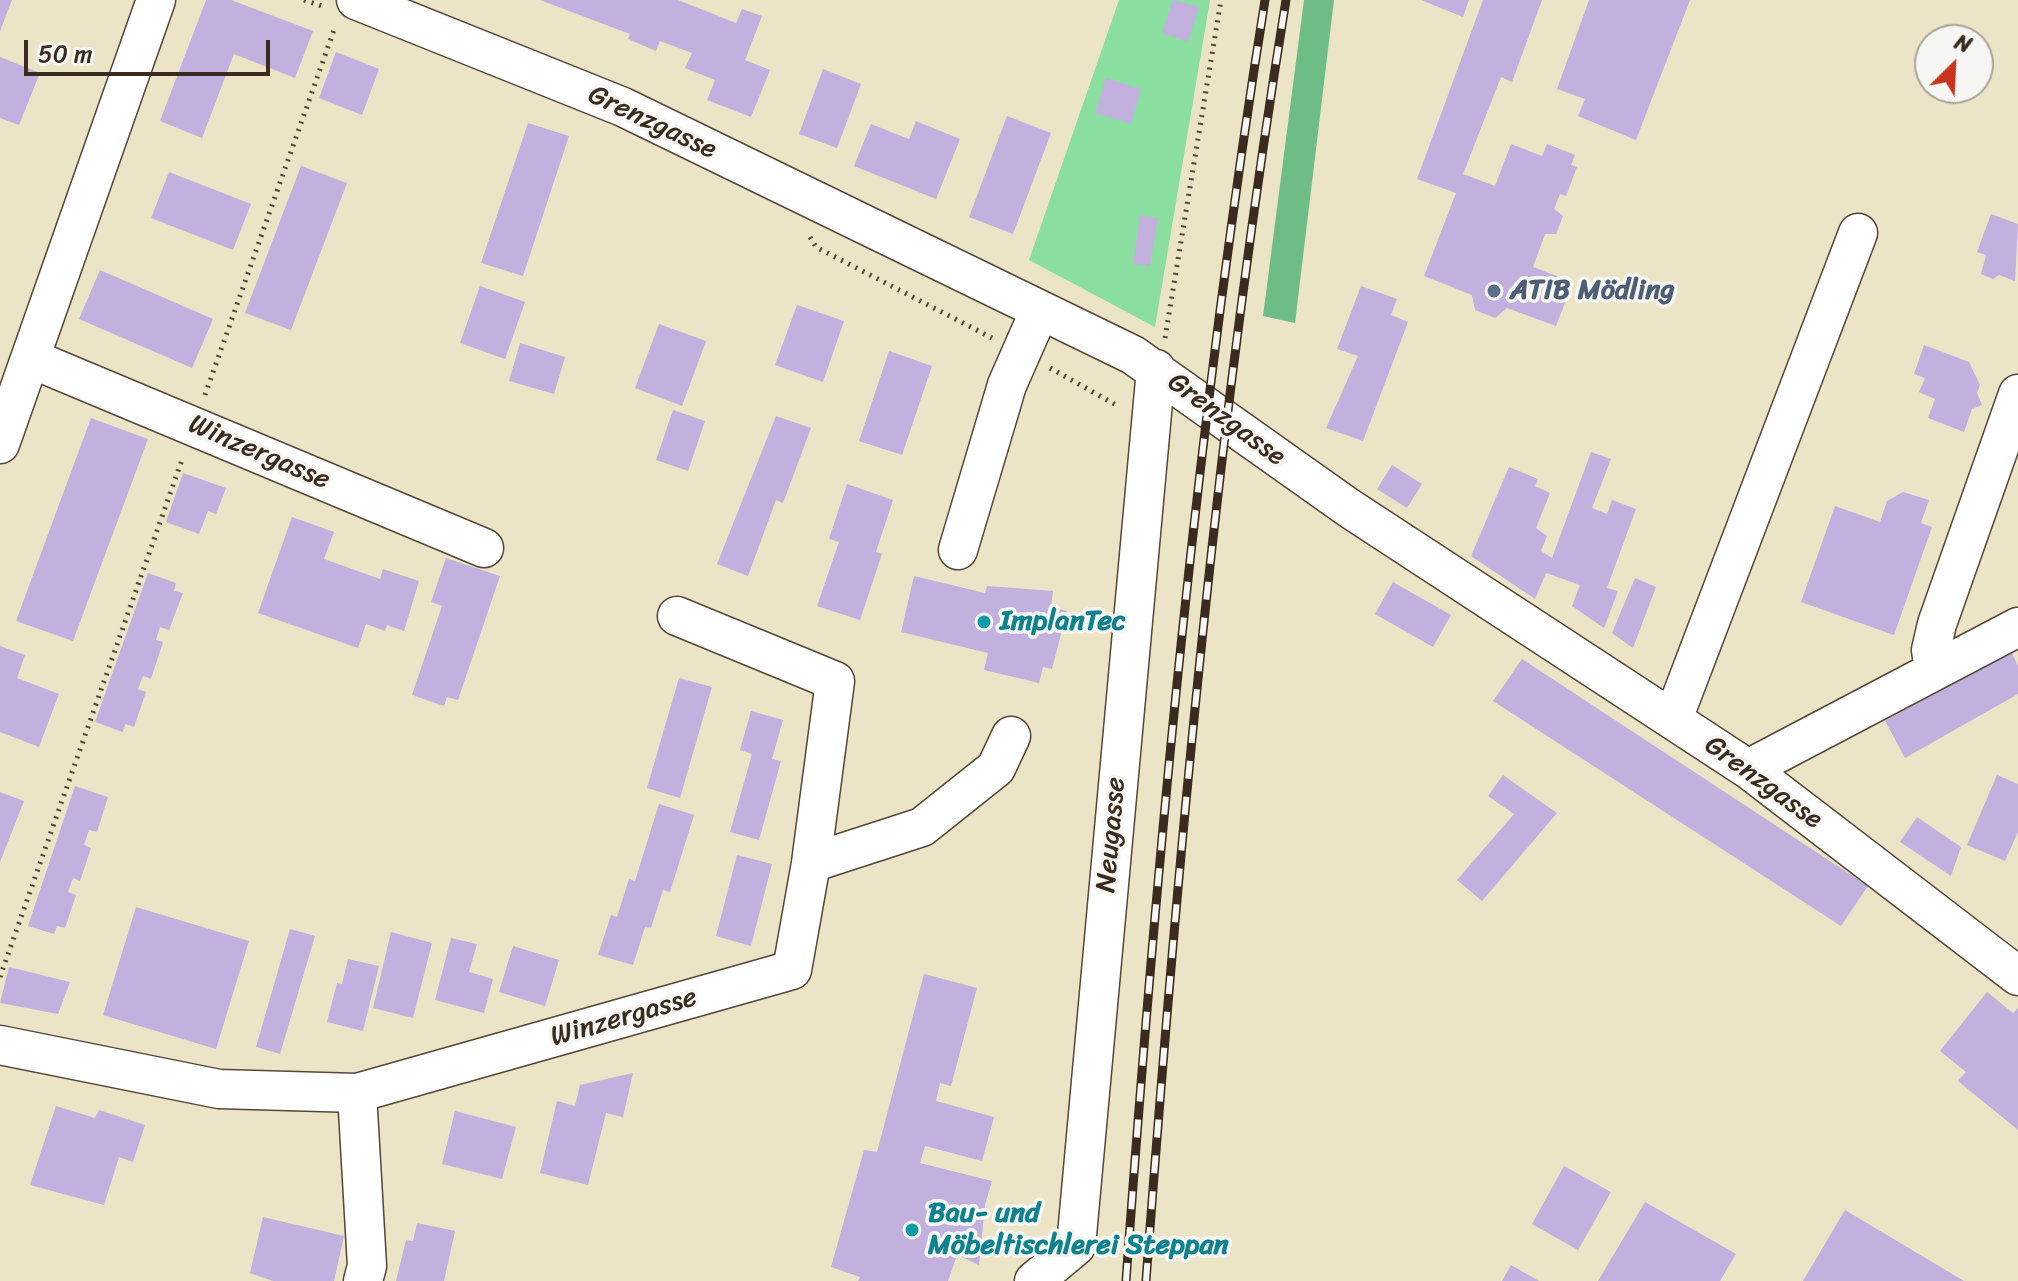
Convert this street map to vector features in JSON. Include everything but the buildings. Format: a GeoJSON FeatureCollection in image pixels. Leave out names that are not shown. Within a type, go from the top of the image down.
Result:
{"type":"FeatureCollection","features":[{"type":"Feature","properties":{"kind":"street"},"geometry":{"type":"LineString","coordinates":[[0,444],[156,0]]}},
{"type":"Feature","properties":{"kind":"street","name":"Grenzgasse"},"geometry":{"type":"LineString","coordinates":[[342,7],[440,15],[1156,369],[1349,508],[1748,769],[2018,976]]}},
{"type":"Feature","properties":{"kind":"street"},"geometry":{"type":"LineString","coordinates":[[1673,719],[1858,233]]}},
{"type":"Feature","properties":{"kind":"street"},"geometry":{"type":"LineString","coordinates":[[958,550],[1020,353],[1040,310]]}},
{"type":"Feature","properties":{"kind":"street","name":"Winzergasse"},"geometry":{"type":"LineString","coordinates":[[32,359],[484,548]]}},
{"type":"Feature","properties":{"kind":"street","name":"Neugasse"},"geometry":{"type":"LineString","coordinates":[[1034,1281],[1076,1246],[1156,369]]}},
{"type":"Feature","properties":{"kind":"street"},"geometry":{"type":"LineString","coordinates":[[1934,669],[1931,650],[1937,624],[2018,394]]}},
{"type":"Feature","properties":{"kind":"street","name":"Winzergasse"},"geometry":{"type":"LineString","coordinates":[[0,1045],[219,1089],[357,1093],[792,970],[811,863],[835,681],[677,616]]}},
{"type":"Feature","properties":{"kind":"street"},"geometry":{"type":"LineString","coordinates":[[1748,769],[2018,627]]}},
{"type":"Feature","properties":{"kind":"street"},"geometry":{"type":"LineString","coordinates":[[811,863],[922,827],[996,768],[1011,736]]}},
{"type":"Feature","properties":{"kind":"street"},"geometry":{"type":"LineString","coordinates":[[357,1093],[367,1266],[363,1281]]}},
{"type":"Feature","properties":{"kind":"path"},"geometry":{"type":"LineString","coordinates":[[0,977],[342,7],[304,0]]}},
{"type":"Feature","properties":{"kind":"path"},"geometry":{"type":"LineString","coordinates":[[1156,369],[1171,318],[1221,0]]}},
{"type":"Feature","properties":{"kind":"path"},"geometry":{"type":"LineString","coordinates":[[805,225],[816,247],[1118,404],[1117,419]]}},
{"type":"Feature","properties":{"kind":"green space"},"geometry":{"type":"Polygon","coordinates":[[[1119,0],[1210,0],[1155,327],[1029,260],[1119,0]]]}},
{"type":"Feature","properties":{"kind":"green space"},"geometry":{"type":"Polygon","coordinates":[[[1304,0],[1334,0],[1295,323],[1263,316],[1304,0]]]}},
{"type":"Feature","properties":{"kind":"railway"},"geometry":{"type":"LineString","coordinates":[[1126,1281],[1151,960],[1199,479],[1265,0]]}},
{"type":"Feature","properties":{"kind":"railway"},"geometry":{"type":"LineString","coordinates":[[1146,1281],[1202,639],[1261,159],[1286,0]]}},
{"type":"Feature","properties":{"kind":"place","name":"ATIB Mödling"},"geometry":{"type":"Point","coordinates":[1494,291]}},
{"type":"Feature","properties":{"kind":"place","name":"ImplanTec"},"geometry":{"type":"Point","coordinates":[984,622]}},
{"type":"Feature","properties":{"kind":"place","name":"Bau- und Möbeltischlerei Steppan"},"geometry":{"type":"Point","coordinates":[912,1230]}}]}
